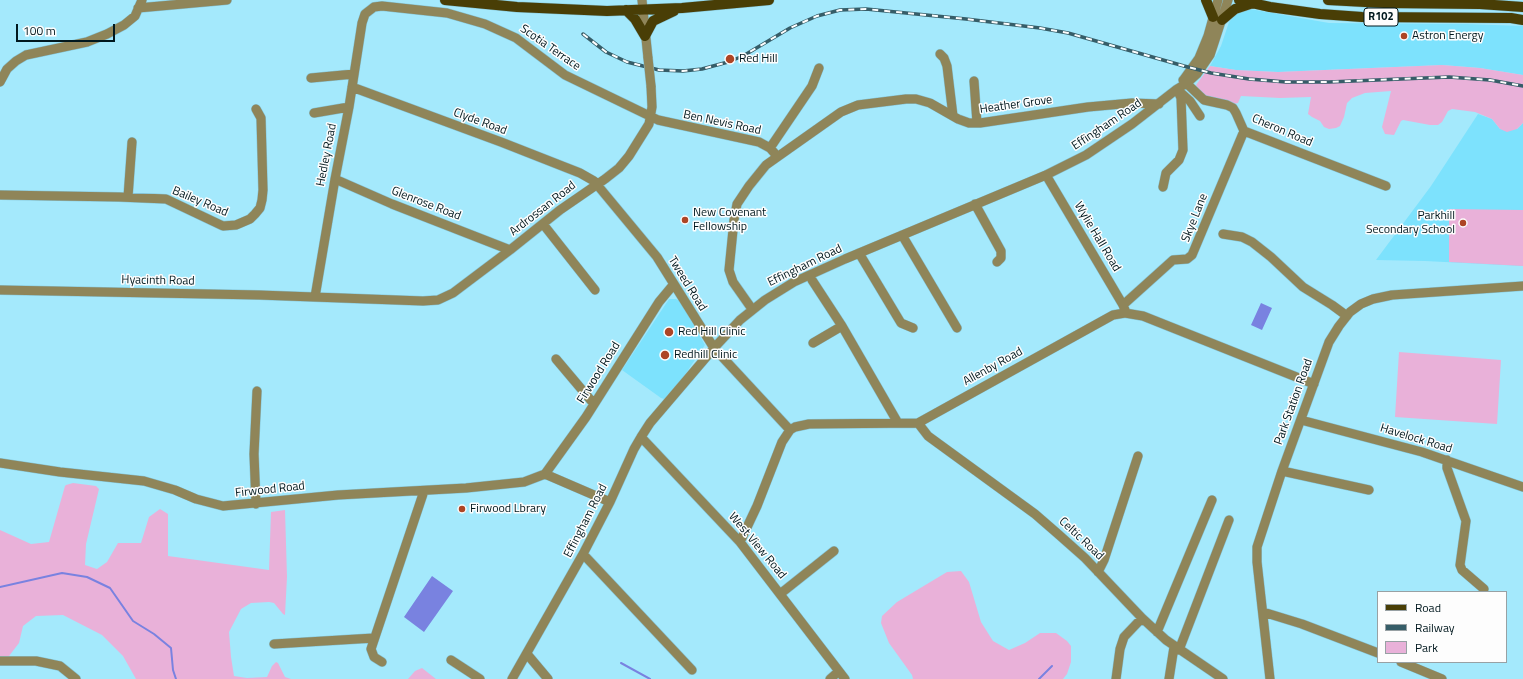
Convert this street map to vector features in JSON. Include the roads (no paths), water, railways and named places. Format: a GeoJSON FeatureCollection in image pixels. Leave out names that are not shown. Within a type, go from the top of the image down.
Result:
{"type":"FeatureCollection","features":[{"type":"Feature","properties":{"kind":"main road"},"geometry":{"type":"LineString","coordinates":[[445,0],[518,7],[626,10],[643,5],[682,8],[769,0]]}},
{"type":"Feature","properties":{"kind":"main road"},"geometry":{"type":"LineString","coordinates":[[1206,0],[1217,19],[1253,3]]}},
{"type":"Feature","properties":{"kind":"main road","name":"R102"},"geometry":{"type":"LineString","coordinates":[[1239,0],[1270,7],[1355,17],[1511,18],[1523,20]]}},
{"type":"Feature","properties":{"kind":"main road","name":"R102"},"geometry":{"type":"LineString","coordinates":[[1328,0],[1384,4],[1480,4],[1523,7]]}},
{"type":"Feature","properties":{"kind":"main road"},"geometry":{"type":"LineString","coordinates":[[645,36],[653,21],[682,8]]}},
{"type":"Feature","properties":{"kind":"main road"},"geometry":{"type":"LineString","coordinates":[[626,10],[635,19],[645,36]]}},
{"type":"Feature","properties":{"kind":"street"},"geometry":{"type":"LineString","coordinates":[[0,82],[7,68],[26,55],[87,42],[107,34],[130,21],[135,16],[138,3],[227,0]]}},
{"type":"Feature","properties":{"kind":"street","name":"Effingham Road"},"geometry":{"type":"LineString","coordinates":[[512,679],[583,554],[641,437],[650,424],[714,348],[740,320],[752,309],[794,282],[859,253],[1046,175],[1086,156],[1179,90],[1185,82],[1197,74],[1210,55],[1217,19],[1218,0]]}},
{"type":"Feature","properties":{"kind":"street","name":"Effingham Road"},"geometry":{"type":"LineString","coordinates":[[1217,19],[1228,0]]}},
{"type":"Feature","properties":{"kind":"street","name":"Ardrossan Road"},"geometry":{"type":"LineString","coordinates":[[315,297],[423,301],[438,300],[453,293],[560,210],[614,173],[629,156],[645,130],[652,107],[643,5]]}},
{"type":"Feature","properties":{"kind":"street","name":"Scotia Terrace"},"geometry":{"type":"LineString","coordinates":[[364,17],[371,9],[382,6],[447,13],[485,24],[516,38],[565,75],[650,117]]}},
{"type":"Feature","properties":{"kind":"street","name":"Hedley Road"},"geometry":{"type":"LineString","coordinates":[[315,297],[364,17]]}},
{"type":"Feature","properties":{"kind":"street"},"geometry":{"type":"LineString","coordinates":[[940,54],[944,58],[947,66],[953,116]]}},
{"type":"Feature","properties":{"kind":"street"},"geometry":{"type":"LineString","coordinates":[[770,148],[812,86],[819,68]]}},
{"type":"Feature","properties":{"kind":"street"},"geometry":{"type":"LineString","coordinates":[[311,78],[354,74]]}},
{"type":"Feature","properties":{"kind":"street"},"geometry":{"type":"LineString","coordinates":[[974,81],[977,123]]}},
{"type":"Feature","properties":{"kind":"street","name":"Cheron Road"},"geometry":{"type":"LineString","coordinates":[[1185,82],[1204,100],[1227,105],[1233,108],[1244,131],[1386,186]]}},
{"type":"Feature","properties":{"kind":"street","name":"Clyde Road"},"geometry":{"type":"LineString","coordinates":[[352,87],[563,166],[586,176],[598,184]]}},
{"type":"Feature","properties":{"kind":"street"},"geometry":{"type":"LineString","coordinates":[[1179,90],[1190,101],[1200,116]]}},
{"type":"Feature","properties":{"kind":"street"},"geometry":{"type":"LineString","coordinates":[[1163,187],[1166,173],[1179,160],[1183,150],[1182,105],[1179,90]]}},
{"type":"Feature","properties":{"kind":"street","name":"Heather Grove"},"geometry":{"type":"LineString","coordinates":[[778,156],[841,112],[858,105],[916,99],[930,103],[953,116],[970,123],[977,123],[1132,102],[1159,104]]}},
{"type":"Feature","properties":{"kind":"street"},"geometry":{"type":"LineString","coordinates":[[314,113],[349,107]]}},
{"type":"Feature","properties":{"kind":"street","name":"Bailey Road"},"geometry":{"type":"LineString","coordinates":[[0,195],[159,198],[172,201],[223,226],[236,226],[250,219],[260,208],[263,190],[261,118],[256,109]]}},
{"type":"Feature","properties":{"kind":"street","name":"Ben Nevis Road"},"geometry":{"type":"LineString","coordinates":[[650,117],[679,126],[759,142],[770,148],[778,156]]}},
{"type":"Feature","properties":{"kind":"street","name":"Skye Lane"},"geometry":{"type":"LineString","coordinates":[[1124,309],[1173,260],[1187,260],[1192,255],[1244,131]]}},
{"type":"Feature","properties":{"kind":"street"},"geometry":{"type":"LineString","coordinates":[[128,197],[132,142]]}},
{"type":"Feature","properties":{"kind":"street"},"geometry":{"type":"LineString","coordinates":[[752,309],[733,282],[729,270],[734,220],[740,199],[759,172],[778,156]]}},
{"type":"Feature","properties":{"kind":"street","name":"Wylie Hall Road"},"geometry":{"type":"LineString","coordinates":[[1046,175],[1124,309]]}},
{"type":"Feature","properties":{"kind":"street","name":"Glenrose Road"},"geometry":{"type":"LineString","coordinates":[[335,179],[392,204],[510,250]]}},
{"type":"Feature","properties":{"kind":"street","name":"Tweed Road"},"geometry":{"type":"LineString","coordinates":[[598,184],[652,251],[714,348],[790,430]]}},
{"type":"Feature","properties":{"kind":"street"},"geometry":{"type":"LineString","coordinates":[[975,204],[1001,251],[1001,256],[997,262]]}},
{"type":"Feature","properties":{"kind":"street"},"geometry":{"type":"LineString","coordinates":[[543,224],[595,290]]}},
{"type":"Feature","properties":{"kind":"street"},"geometry":{"type":"LineString","coordinates":[[1223,234],[1242,237],[1252,242],[1271,257],[1303,287],[1347,316]]}},
{"type":"Feature","properties":{"kind":"street"},"geometry":{"type":"LineString","coordinates":[[902,235],[957,328]]}},
{"type":"Feature","properties":{"kind":"street"},"geometry":{"type":"LineString","coordinates":[[859,253],[901,323],[913,328]]}},
{"type":"Feature","properties":{"kind":"street"},"geometry":{"type":"LineString","coordinates":[[812,280],[842,326],[898,423]]}},
{"type":"Feature","properties":{"kind":"street","name":"Firwood Road"},"geometry":{"type":"LineString","coordinates":[[0,463],[60,472],[144,481],[175,490],[196,499],[223,506],[338,495],[424,491],[524,482],[545,474],[594,404],[659,302],[674,284]]}},
{"type":"Feature","properties":{"kind":"street","name":"Park Station Road"},"geometry":{"type":"LineString","coordinates":[[1270,679],[1257,562],[1257,547],[1282,471],[1329,342],[1347,316],[1361,304],[1373,300],[1392,295],[1523,286]]}},
{"type":"Feature","properties":{"kind":"street","name":"Hyacinth Road"},"geometry":{"type":"LineString","coordinates":[[0,290],[315,297]]}},
{"type":"Feature","properties":{"kind":"street","name":"Allenby Road"},"geometry":{"type":"LineString","coordinates":[[790,430],[801,425],[809,424],[918,422],[1124,309],[1314,384]]}},
{"type":"Feature","properties":{"kind":"street"},"geometry":{"type":"LineString","coordinates":[[813,344],[842,326]]}},
{"type":"Feature","properties":{"kind":"street"},"geometry":{"type":"LineString","coordinates":[[556,359],[594,404]]}},
{"type":"Feature","properties":{"kind":"street"},"geometry":{"type":"LineString","coordinates":[[256,504],[254,468],[257,391]]}},
{"type":"Feature","properties":{"kind":"street","name":"Havelock Road"},"geometry":{"type":"LineString","coordinates":[[1301,420],[1375,439],[1447,460],[1523,487]]}},
{"type":"Feature","properties":{"kind":"street","name":"Celtic Road"},"geometry":{"type":"LineString","coordinates":[[918,422],[928,436],[1035,514],[1085,558],[1157,632],[1177,648],[1223,679]]}},
{"type":"Feature","properties":{"kind":"street"},"geometry":{"type":"LineString","coordinates":[[740,542],[757,506],[782,442],[790,430]]}},
{"type":"Feature","properties":{"kind":"street","name":"West View Road"},"geometry":{"type":"LineString","coordinates":[[641,437],[740,542],[845,679]]}},
{"type":"Feature","properties":{"kind":"street"},"geometry":{"type":"LineString","coordinates":[[1098,572],[1104,560],[1138,456]]}},
{"type":"Feature","properties":{"kind":"street"},"geometry":{"type":"LineString","coordinates":[[1447,460],[1447,468],[1466,521],[1460,565],[1462,570],[1484,589]]}},
{"type":"Feature","properties":{"kind":"street"},"geometry":{"type":"LineString","coordinates":[[1282,471],[1369,490]]}},
{"type":"Feature","properties":{"kind":"street"},"geometry":{"type":"LineString","coordinates":[[545,474],[610,502]]}},
{"type":"Feature","properties":{"kind":"street"},"geometry":{"type":"LineString","coordinates":[[382,662],[374,657],[371,648],[424,491]]}},
{"type":"Feature","properties":{"kind":"street"},"geometry":{"type":"LineString","coordinates":[[1157,632],[1212,500]]}},
{"type":"Feature","properties":{"kind":"street"},"geometry":{"type":"LineString","coordinates":[[1169,679],[1177,648],[1229,520]]}},
{"type":"Feature","properties":{"kind":"street"},"geometry":{"type":"LineString","coordinates":[[780,594],[834,551]]}},
{"type":"Feature","properties":{"kind":"street"},"geometry":{"type":"LineString","coordinates":[[583,554],[692,670]]}},
{"type":"Feature","properties":{"kind":"street"},"geometry":{"type":"LineString","coordinates":[[1263,612],[1309,627],[1377,653]]}},
{"type":"Feature","properties":{"kind":"street"},"geometry":{"type":"LineString","coordinates":[[1116,679],[1120,649],[1124,637],[1142,618]]}},
{"type":"Feature","properties":{"kind":"street"},"geometry":{"type":"LineString","coordinates":[[274,644],[374,638]]}},
{"type":"Feature","properties":{"kind":"street"},"geometry":{"type":"LineString","coordinates":[[527,654],[548,679]]}},
{"type":"Feature","properties":{"kind":"street"},"geometry":{"type":"LineString","coordinates":[[0,660],[36,660],[60,666],[76,679]]}},
{"type":"Feature","properties":{"kind":"street"},"geometry":{"type":"LineString","coordinates":[[451,660],[480,679]]}},
{"type":"Feature","properties":{"kind":"street"},"geometry":{"type":"LineString","coordinates":[[1403,663],[1442,679]]}},
{"type":"Feature","properties":{"kind":"street"},"geometry":{"type":"LineString","coordinates":[[830,679],[839,671]]}},
{"type":"Feature","properties":{"kind":"water"},"geometry":{"type":"Polygon","coordinates":[[[1261,303],[1272,308],[1262,330],[1251,325],[1261,303]]]}},
{"type":"Feature","properties":{"kind":"water"},"geometry":{"type":"Polygon","coordinates":[[[432,576],[453,591],[424,632],[404,617],[432,576]]]}},
{"type":"Feature","properties":{"kind":"waterway"},"geometry":{"type":"LineString","coordinates":[[0,587],[62,573],[87,577],[110,588],[133,621],[154,634],[171,648],[173,670],[176,679]]}},
{"type":"Feature","properties":{"kind":"waterway"},"geometry":{"type":"LineString","coordinates":[[621,663],[650,679]]}},
{"type":"Feature","properties":{"kind":"waterway"},"geometry":{"type":"LineString","coordinates":[[1039,679],[1052,666]]}},
{"type":"Feature","properties":{"kind":"railway"},"geometry":{"type":"LineString","coordinates":[[583,34],[606,52],[627,62],[659,70],[683,71],[702,69],[743,56],[790,28],[817,16],[840,10],[866,9],[966,19],[1068,33],[1211,73],[1249,79],[1286,82],[1329,82],[1449,77],[1490,80],[1523,86]]}},
{"type":"Feature","properties":{"kind":"place","name":"Astron Energy"},"geometry":{"type":"Point","coordinates":[1404,36]}},
{"type":"Feature","properties":{"kind":"place","name":"Red Hill"},"geometry":{"type":"Point","coordinates":[730,59]}},
{"type":"Feature","properties":{"kind":"place","name":"New Covenant Fellowship"},"geometry":{"type":"Point","coordinates":[685,220]}},
{"type":"Feature","properties":{"kind":"place","name":"Parkhill Secondary School"},"geometry":{"type":"Point","coordinates":[1463,223]}},
{"type":"Feature","properties":{"kind":"place","name":"Red Hill Clinic"},"geometry":{"type":"Point","coordinates":[669,332]}},
{"type":"Feature","properties":{"kind":"place","name":"Redhill Clinic"},"geometry":{"type":"Point","coordinates":[665,355]}},
{"type":"Feature","properties":{"kind":"place","name":"Firwood Lbrary"},"geometry":{"type":"Point","coordinates":[462,509]}}]}
